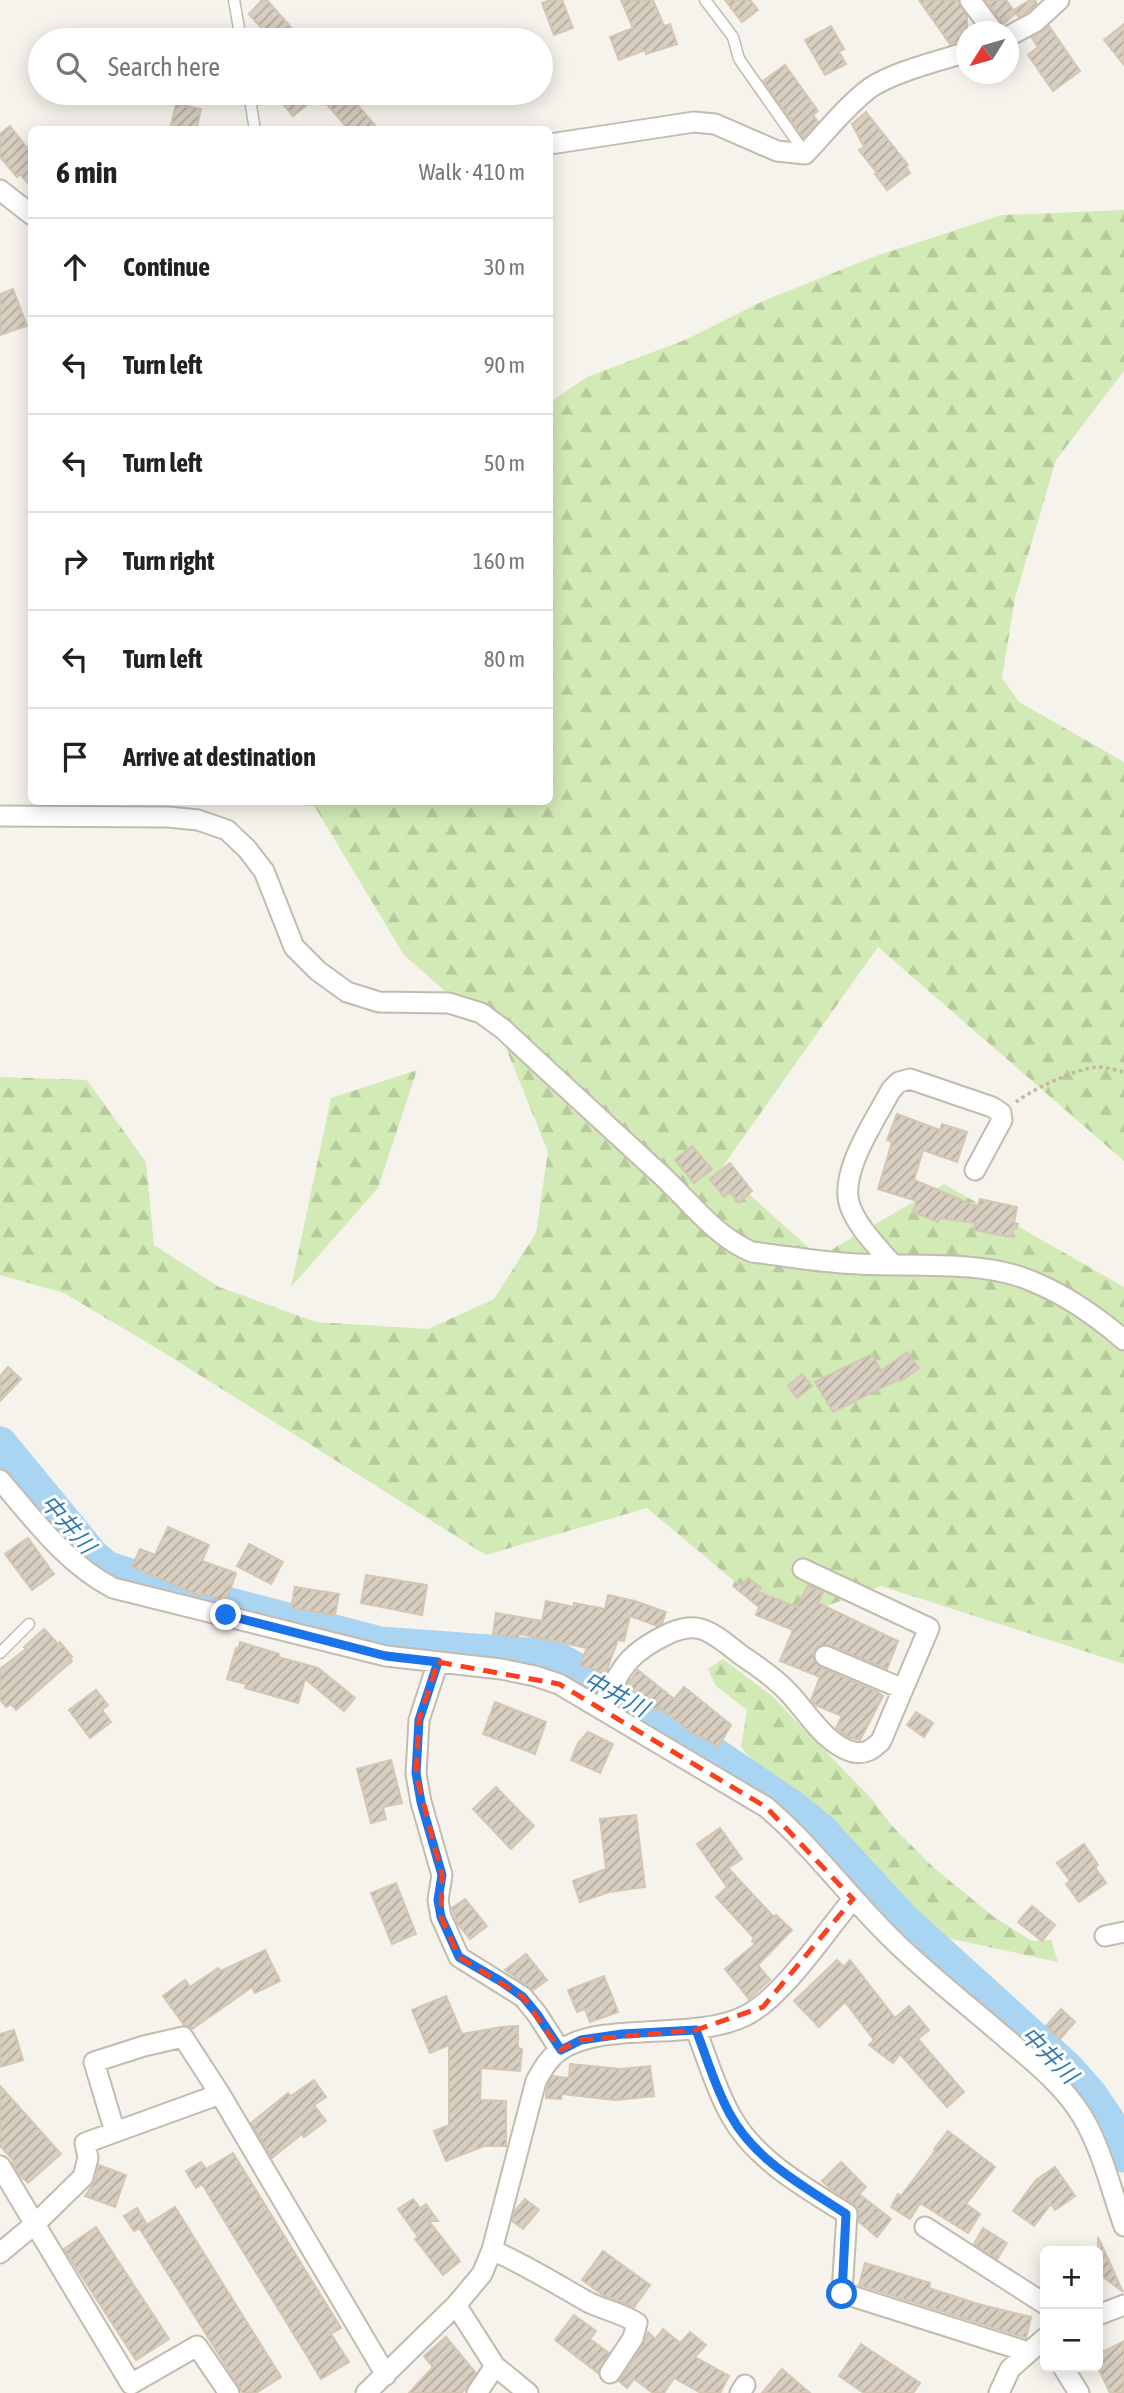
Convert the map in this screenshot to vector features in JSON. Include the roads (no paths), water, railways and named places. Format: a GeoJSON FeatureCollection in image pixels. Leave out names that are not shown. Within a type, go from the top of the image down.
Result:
{"type":"FeatureCollection","features":[{"type":"Feature","properties":{"kind":"street"},"geometry":{"type":"LineString","coordinates":[[970,0],[986,21]]}},
{"type":"Feature","properties":{"kind":"street"},"geometry":{"type":"LineString","coordinates":[[1019,31],[1035,22],[1059,0]]}},
{"type":"Feature","properties":{"kind":"street"},"geometry":{"type":"LineString","coordinates":[[553,144],[694,122],[715,124],[777,151],[805,154],[872,87],[892,77],[956,56]]}},
{"type":"Feature","properties":{"kind":"street"},"geometry":{"type":"LineString","coordinates":[[0,190],[28,212]]}},
{"type":"Feature","properties":{"kind":"street"},"geometry":{"type":"LineString","coordinates":[[0,816],[169,817],[198,820],[227,830],[247,849],[264,871],[294,947],[318,971],[348,992],[379,1002],[449,1003],[481,1013],[503,1029],[721,1234],[737,1245],[752,1252],[858,1265],[892,1264],[978,1269],[1028,1279],[1084,1308],[1124,1340]]}},
{"type":"Feature","properties":{"kind":"street"},"geometry":{"type":"LineString","coordinates":[[892,1264],[858,1221],[850,1206],[848,1191],[852,1167],[891,1090],[899,1082],[910,1079],[992,1107],[1001,1113],[1002,1120],[975,1170]]}},
{"type":"Feature","properties":{"kind":"street"},"geometry":{"type":"LineString","coordinates":[[3,1488],[73,1562],[92,1577],[113,1588],[386,1656],[501,1669],[559,1684],[603,1705],[766,1807],[794,1831],[853,1899],[901,1948],[1035,2063],[1059,2088],[1082,2116],[1122,2215]]}},
{"type":"Feature","properties":{"kind":"street"},"geometry":{"type":"LineString","coordinates":[[603,1705],[617,1678],[636,1652],[646,1644],[678,1630],[699,1628],[761,1669],[785,1689],[832,1740],[854,1752],[866,1752],[881,1741],[929,1628],[803,1569]]}},
{"type":"Feature","properties":{"kind":"street"},"geometry":{"type":"LineString","coordinates":[[825,1656],[903,1689]]}},
{"type":"Feature","properties":{"kind":"street"},"geometry":{"type":"LineString","coordinates":[[438,1662],[419,1720],[416,1773],[421,1802],[442,1875],[438,1900],[441,1917],[459,1957],[523,1997],[561,2050]]}},
{"type":"Feature","properties":{"kind":"street"},"geometry":{"type":"LineString","coordinates":[[366,2393],[456,2305],[482,2274],[492,2250],[510,2174],[537,2081],[548,2061],[561,2050],[581,2040],[622,2034],[696,2030],[742,2018],[763,2007],[853,1899]]}},
{"type":"Feature","properties":{"kind":"street"},"geometry":{"type":"LineString","coordinates":[[696,2030],[731,2116],[748,2140],[776,2167],[846,2214],[842,2294],[1028,2352]]}},
{"type":"Feature","properties":{"kind":"street"},"geometry":{"type":"LineString","coordinates":[[115,2132],[94,2062],[183,2037],[220,2094],[387,2375]]}},
{"type":"Feature","properties":{"kind":"street"},"geometry":{"type":"LineString","coordinates":[[0,2253],[36,2223],[83,2177],[88,2158],[85,2143],[220,2094]]}},
{"type":"Feature","properties":{"kind":"street"},"geometry":{"type":"LineString","coordinates":[[0,2166],[131,2384],[197,2346],[229,2393]]}},
{"type":"Feature","properties":{"kind":"street"},"geometry":{"type":"LineString","coordinates":[[925,2227],[1040,2301]]}},
{"type":"Feature","properties":{"kind":"street"},"geometry":{"type":"LineString","coordinates":[[492,2250],[522,2263],[598,2307],[628,2317],[637,2323],[633,2338],[610,2373]]}},
{"type":"Feature","properties":{"kind":"street"},"geometry":{"type":"LineString","coordinates":[[456,2305],[495,2366],[528,2393]]}},
{"type":"Feature","properties":{"kind":"street"},"geometry":{"type":"LineString","coordinates":[[1103,2313],[1124,2305]]}},
{"type":"Feature","properties":{"kind":"street"},"geometry":{"type":"LineString","coordinates":[[999,2393],[1010,2369],[1040,2343]]}},
{"type":"Feature","properties":{"kind":"street"},"geometry":{"type":"LineString","coordinates":[[477,2393],[495,2366]]}},
{"type":"Feature","properties":{"kind":"street"},"geometry":{"type":"LineString","coordinates":[[1066,2372],[1079,2393]]}},
{"type":"Feature","properties":{"kind":"lane"},"geometry":{"type":"LineString","coordinates":[[234,0],[239,28]]}},
{"type":"Feature","properties":{"kind":"lane"},"geometry":{"type":"LineString","coordinates":[[705,0],[733,37],[739,59],[805,154]]}},
{"type":"Feature","properties":{"kind":"lane"},"geometry":{"type":"LineString","coordinates":[[251,105],[254,126]]}},
{"type":"Feature","properties":{"kind":"lane"},"geometry":{"type":"LineString","coordinates":[[0,1653],[29,1624]]}},
{"type":"Feature","properties":{"kind":"waterway","name":"中井川"},"geometry":{"type":"LineString","coordinates":[[0,1444],[92,1556],[106,1568],[207,1599],[380,1644],[543,1656],[562,1662],[642,1706],[790,1806],[820,1830],[904,1921],[1066,2068],[1090,2095],[1107,2120],[1124,2155]]}}]}
